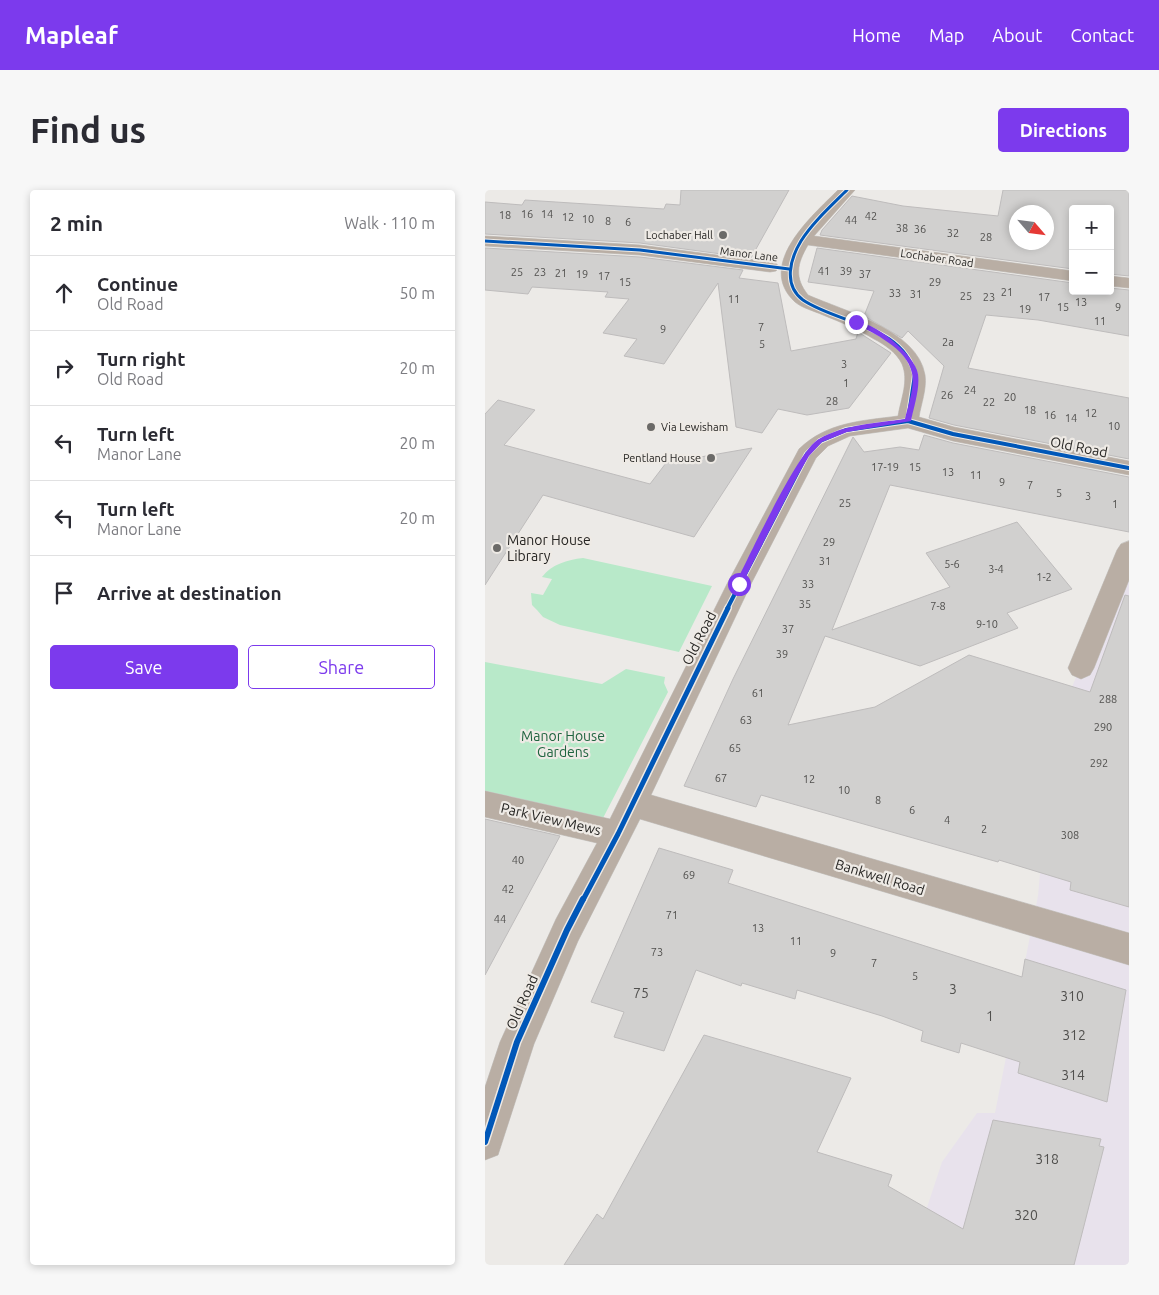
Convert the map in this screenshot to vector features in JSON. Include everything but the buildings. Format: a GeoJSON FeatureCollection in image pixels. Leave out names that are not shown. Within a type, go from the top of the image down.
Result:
{"type":"FeatureCollection","features":[{"type":"Feature","properties":{"kind":"street"},"geometry":{"type":"LineString","coordinates":[[802,239],[847,190]]}},
{"type":"Feature","properties":{"kind":"street","name":"Manor Lane"},"geometry":{"type":"LineString","coordinates":[[802,239],[792,257],[789,269],[792,288],[802,299],[882,335],[906,355],[915,374],[908,421]]}},
{"type":"Feature","properties":{"kind":"street","name":"Lochaber Road"},"geometry":{"type":"LineString","coordinates":[[802,239],[1069,275]]}},
{"type":"Feature","properties":{"kind":"street","name":"Manor Lane"},"geometry":{"type":"LineString","coordinates":[[485,241],[640,250],[770,267]]}},
{"type":"Feature","properties":{"kind":"street"},"geometry":{"type":"LineString","coordinates":[[1114,281],[1129,283]]}},
{"type":"Feature","properties":{"kind":"street","name":"Old Road"},"geometry":{"type":"LineString","coordinates":[[485,1142],[517,1042],[567,930],[618,834],[739,584],[807,454],[820,441],[846,430],[908,421],[953,434],[1129,468]]}},
{"type":"Feature","properties":{"kind":"street"},"geometry":{"type":"LineString","coordinates":[[1081,668],[1129,550]]}},
{"type":"Feature","properties":{"kind":"street","name":"Bankwell Road"},"geometry":{"type":"LineString","coordinates":[[632,803],[911,887],[1129,949]]}},
{"type":"Feature","properties":{"kind":"street","name":"Park View Mews"},"geometry":{"type":"LineString","coordinates":[[485,804],[618,834]]}},
{"type":"Feature","properties":{"kind":"shaded area"},"geometry":{"type":"Polygon","coordinates":[[[1129,552],[1129,1265],[908,1265],[942,1162],[977,1113],[995,1113],[1038,896],[1053,732],[1129,552]]]}},
{"type":"Feature","properties":{"kind":"green space"},"geometry":{"type":"Polygon","coordinates":[[[583,558],[712,586],[679,652],[560,625],[543,617],[532,605],[531,593],[543,595],[552,579],[542,577],[550,569],[566,561],[583,558]]]}},
{"type":"Feature","properties":{"kind":"green space","name":"Manor House Gardens"},"geometry":{"type":"Polygon","coordinates":[[[485,662],[602,684],[626,669],[665,677],[664,683],[668,692],[602,820],[485,797],[485,662]]]}},
{"type":"Feature","properties":{"kind":"cycle path"},"geometry":{"type":"LineString","coordinates":[[847,190],[812,226],[801,241],[793,256],[789,271],[792,286],[802,299],[869,328],[901,348],[911,361],[915,375],[908,421]]}},
{"type":"Feature","properties":{"kind":"cycle path"},"geometry":{"type":"LineString","coordinates":[[485,241],[640,250],[789,269]]}},
{"type":"Feature","properties":{"kind":"cycle path"},"geometry":{"type":"LineString","coordinates":[[485,1142],[517,1042],[567,930],[618,834],[739,584],[807,454],[820,441],[846,430],[908,421],[953,434],[1129,468]]}},
{"type":"Feature","properties":{"kind":"place","name":"Lochaber Hall"},"geometry":{"type":"Point","coordinates":[723,235]}},
{"type":"Feature","properties":{"kind":"place","name":"Via Lewisham"},"geometry":{"type":"Point","coordinates":[651,427]}},
{"type":"Feature","properties":{"kind":"place","name":"Pentland House"},"geometry":{"type":"Point","coordinates":[711,458]}},
{"type":"Feature","properties":{"kind":"place","name":"Manor House Library"},"geometry":{"type":"Point","coordinates":[497,548]}},
{"type":"Feature","properties":{"kind":"route"},"geometry":{"type":"LineString","coordinates":[[739,584],[794,475],[807,454],[820,441],[846,430],[908,421],[915,385],[915,374],[912,364],[891,340],[856,322]]}}]}
